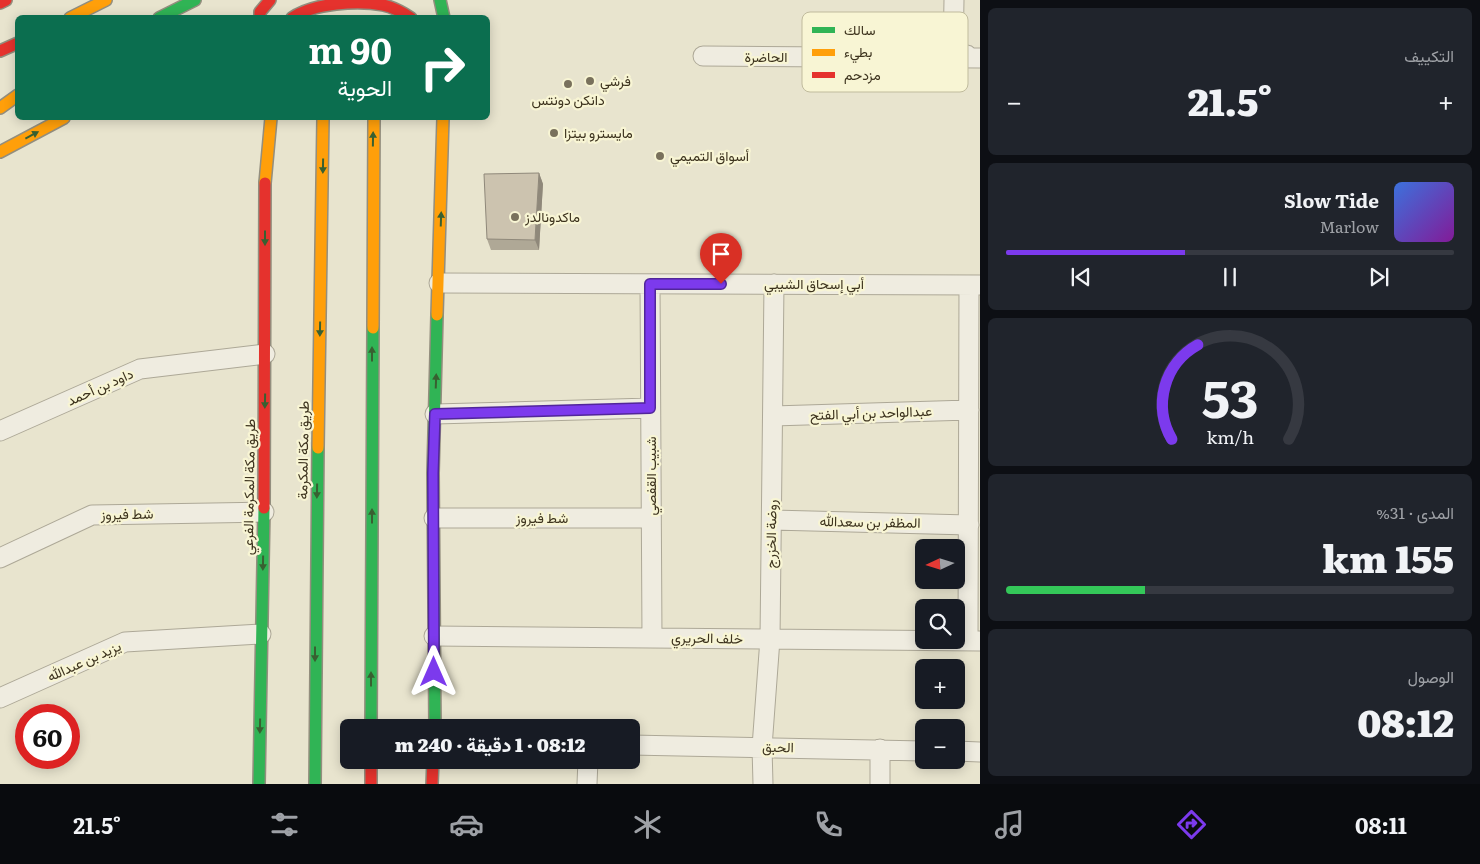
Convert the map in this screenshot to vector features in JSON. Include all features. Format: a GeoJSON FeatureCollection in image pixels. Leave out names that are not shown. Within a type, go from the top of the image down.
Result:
{"type":"FeatureCollection","features":[{"type":"Feature","properties":{"kind":"main road"},"geometry":{"type":"LineString","coordinates":[[0,3],[6,0]]}},
{"type":"Feature","properties":{"kind":"main road"},"geometry":{"type":"LineString","coordinates":[[76,15],[106,0]]}},
{"type":"Feature","properties":{"kind":"main road"},"geometry":{"type":"LineString","coordinates":[[165,15],[195,0]]}},
{"type":"Feature","properties":{"kind":"main road"},"geometry":{"type":"LineString","coordinates":[[260,15],[260,12],[270,0]]}},
{"type":"Feature","properties":{"kind":"main road"},"geometry":{"type":"LineString","coordinates":[[440,0],[443,15]]}},
{"type":"Feature","properties":{"kind":"main road"},"geometry":{"type":"LineString","coordinates":[[296,15],[303,10],[348,2],[365,2],[386,4],[404,11],[409,15]]}},
{"type":"Feature","properties":{"kind":"main road"},"geometry":{"type":"LineString","coordinates":[[0,51],[15,44]]}},
{"type":"Feature","properties":{"kind":"main road"},"geometry":{"type":"LineString","coordinates":[[0,108],[15,97]]}},
{"type":"Feature","properties":{"kind":"main road"},"geometry":{"type":"LineString","coordinates":[[0,152],[60,120]]}},
{"type":"Feature","properties":{"kind":"main road"},"geometry":{"type":"LineString","coordinates":[[260,120],[265,189]]}},
{"type":"Feature","properties":{"kind":"main road"},"geometry":{"type":"LineString","coordinates":[[265,189],[271,120]]}},
{"type":"Feature","properties":{"kind":"main road","name":"طريق مكة المكرمة"},"geometry":{"type":"LineString","coordinates":[[315,784],[322,120]]}},
{"type":"Feature","properties":{"kind":"main road"},"geometry":{"type":"LineString","coordinates":[[371,719],[374,120]]}},
{"type":"Feature","properties":{"kind":"main road"},"geometry":{"type":"LineString","coordinates":[[438,120],[442,164]]}},
{"type":"Feature","properties":{"kind":"main road"},"geometry":{"type":"LineString","coordinates":[[435,719],[435,414],[444,120]]}},
{"type":"Feature","properties":{"kind":"main road"},"geometry":{"type":"LineString","coordinates":[[257,144],[265,189]]}},
{"type":"Feature","properties":{"kind":"main road","name":"طريق مكة المكرمة الفرعي"},"geometry":{"type":"LineString","coordinates":[[258,784],[264,512],[265,189]]}},
{"type":"Feature","properties":{"kind":"main road"},"geometry":{"type":"LineString","coordinates":[[371,769],[371,784]]}},
{"type":"Feature","properties":{"kind":"main road"},"geometry":{"type":"LineString","coordinates":[[432,784],[433,769]]}},
{"type":"Feature","properties":{"kind":"street","name":"الحاضرة"},"geometry":{"type":"LineString","coordinates":[[703,56],[802,56]]}},
{"type":"Feature","properties":{"kind":"street","name":"أبي إسحاق الشيبي"},"geometry":{"type":"LineString","coordinates":[[439,283],[974,285]]}},
{"type":"Feature","properties":{"kind":"street","name":"شبيب القفصي"},"geometry":{"type":"LineString","coordinates":[[650,284],[652,638]]}},
{"type":"Feature","properties":{"kind":"street","name":"روضة الخزرج"},"geometry":{"type":"LineString","coordinates":[[762,784],[762,746],[770,639],[774,284]]}},
{"type":"Feature","properties":{"kind":"street"},"geometry":{"type":"LineString","coordinates":[[974,285],[969,410],[968,524],[974,641]]}},
{"type":"Feature","properties":{"kind":"street","name":"داود بن أحمد"},"geometry":{"type":"LineString","coordinates":[[0,431],[140,369],[265,354]]}},
{"type":"Feature","properties":{"kind":"street"},"geometry":{"type":"LineString","coordinates":[[435,414],[650,408]]}},
{"type":"Feature","properties":{"kind":"street","name":"عبدالواحد بن أبي الفتح"},"geometry":{"type":"LineString","coordinates":[[773,416],[969,410]]}},
{"type":"Feature","properties":{"kind":"street","name":"شط فيروز"},"geometry":{"type":"LineString","coordinates":[[0,558],[92,515],[264,512]]}},
{"type":"Feature","properties":{"kind":"street","name":"شط فيروز"},"geometry":{"type":"LineString","coordinates":[[434,518],[651,518]]}},
{"type":"Feature","properties":{"kind":"street","name":"المظفر بن سعدالله"},"geometry":{"type":"LineString","coordinates":[[772,520],[968,524]]}},
{"type":"Feature","properties":{"kind":"street","name":"يزيد بن عبدالله"},"geometry":{"type":"LineString","coordinates":[[0,698],[125,642],[262,634]]}},
{"type":"Feature","properties":{"kind":"street","name":"خلف الحريري"},"geometry":{"type":"LineString","coordinates":[[434,636],[974,641]]}},
{"type":"Feature","properties":{"kind":"street","name":"الحبق"},"geometry":{"type":"LineString","coordinates":[[640,745],[915,750]]}},
{"type":"Feature","properties":{"kind":"street"},"geometry":{"type":"LineString","coordinates":[[880,750],[880,784]]}},
{"type":"Feature","properties":{"kind":"street"},"geometry":{"type":"LineString","coordinates":[[965,751],[980,752]]}},
{"type":"Feature","properties":{"kind":"street"},"geometry":{"type":"LineString","coordinates":[[587,784],[588,769]]}},
{"type":"Feature","properties":{"kind":"building","name":"ماكدونالدز"},"geometry":{"type":"Polygon","coordinates":[[[539,173],[535,240],[487,239],[484,174],[539,173]]]}},
{"type":"Feature","properties":{"kind":"traffic: fast"},"geometry":{"type":"LineString","coordinates":[[165,15],[195,0]]}},
{"type":"Feature","properties":{"kind":"traffic: fast"},"geometry":{"type":"LineString","coordinates":[[440,0],[443,15]]}},
{"type":"Feature","properties":{"kind":"traffic: fast"},"geometry":{"type":"LineString","coordinates":[[435,719],[433,473],[437,315]]}},
{"type":"Feature","properties":{"kind":"traffic: fast"},"geometry":{"type":"LineString","coordinates":[[371,719],[373,328]]}},
{"type":"Feature","properties":{"kind":"traffic: fast"},"geometry":{"type":"LineString","coordinates":[[315,784],[318,448]]}},
{"type":"Feature","properties":{"kind":"traffic: fast"},"geometry":{"type":"LineString","coordinates":[[259,784],[264,508]]}},
{"type":"Feature","properties":{"kind":"traffic: slow"},"geometry":{"type":"LineString","coordinates":[[76,15],[106,0]]}},
{"type":"Feature","properties":{"kind":"traffic: slow"},"geometry":{"type":"LineString","coordinates":[[0,108],[15,97]]}},
{"type":"Feature","properties":{"kind":"traffic: slow"},"geometry":{"type":"LineString","coordinates":[[0,152],[60,120]]}},
{"type":"Feature","properties":{"kind":"traffic: slow"},"geometry":{"type":"LineString","coordinates":[[265,183],[271,120]]}},
{"type":"Feature","properties":{"kind":"traffic: slow"},"geometry":{"type":"LineString","coordinates":[[318,448],[323,120]]}},
{"type":"Feature","properties":{"kind":"traffic: slow"},"geometry":{"type":"LineString","coordinates":[[373,328],[374,120]]}},
{"type":"Feature","properties":{"kind":"traffic: slow"},"geometry":{"type":"LineString","coordinates":[[437,315],[443,120]]}},
{"type":"Feature","properties":{"kind":"traffic: jam"},"geometry":{"type":"LineString","coordinates":[[0,3],[6,0]]}},
{"type":"Feature","properties":{"kind":"traffic: jam"},"geometry":{"type":"LineString","coordinates":[[260,15],[260,12],[270,0]]}},
{"type":"Feature","properties":{"kind":"traffic: jam"},"geometry":{"type":"LineString","coordinates":[[297,15],[323,6],[349,3],[387,6],[406,15]]}},
{"type":"Feature","properties":{"kind":"traffic: jam"},"geometry":{"type":"LineString","coordinates":[[0,51],[15,44]]}},
{"type":"Feature","properties":{"kind":"traffic: jam"},"geometry":{"type":"LineString","coordinates":[[264,508],[265,183]]}},
{"type":"Feature","properties":{"kind":"traffic: jam"},"geometry":{"type":"LineString","coordinates":[[371,769],[371,784]]}},
{"type":"Feature","properties":{"kind":"traffic: jam"},"geometry":{"type":"LineString","coordinates":[[432,784],[433,769]]}},
{"type":"Feature","properties":{"kind":"place","name":"فرشي"},"geometry":{"type":"Point","coordinates":[590,81]}},
{"type":"Feature","properties":{"kind":"place","name":"دانكن دونتس"},"geometry":{"type":"Point","coordinates":[568,84]}},
{"type":"Feature","properties":{"kind":"place","name":"مايسترو بيتزا"},"geometry":{"type":"Point","coordinates":[554,133]}},
{"type":"Feature","properties":{"kind":"place","name":"أسواق التميمي"},"geometry":{"type":"Point","coordinates":[660,156]}},
{"type":"Feature","properties":{"kind":"place","name":"ماكدونالدز"},"geometry":{"type":"Point","coordinates":[515,217]}},
{"type":"Feature","properties":{"kind":"route"},"geometry":{"type":"LineString","coordinates":[[434,672],[433,473],[435,414],[650,408],[650,284],[721,284]]}}]}
